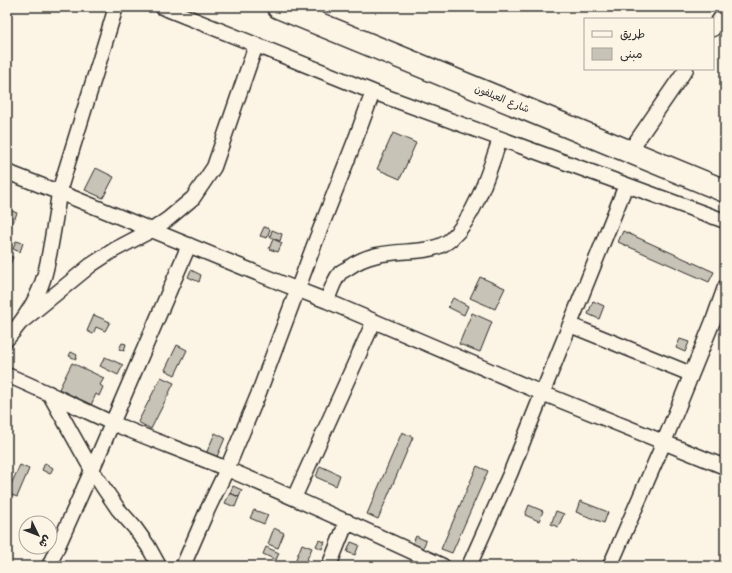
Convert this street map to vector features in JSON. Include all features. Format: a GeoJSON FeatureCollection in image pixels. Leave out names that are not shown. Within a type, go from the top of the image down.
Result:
{"type":"FeatureCollection","features":[{"type":"Feature","properties":{"kind":"highway","name":"شارع العيلفون"},"geometry":{"type":"LineString","coordinates":[[278,7],[725,191]]}},
{"type":"Feature","properties":{"kind":"street"},"geometry":{"type":"LineString","coordinates":[[7,340],[20,323],[37,295],[43,280],[57,213],[59,192],[116,7]]}},
{"type":"Feature","properties":{"kind":"street"},"geometry":{"type":"LineString","coordinates":[[162,7],[373,92],[725,221]]}},
{"type":"Feature","properties":{"kind":"street"},"geometry":{"type":"LineString","coordinates":[[714,28],[725,12]]}},
{"type":"Feature","properties":{"kind":"street"},"geometry":{"type":"LineString","coordinates":[[20,323],[92,264],[114,250],[152,230],[193,198],[214,167],[256,45]]}},
{"type":"Feature","properties":{"kind":"street"},"geometry":{"type":"LineString","coordinates":[[630,152],[685,70]]}},
{"type":"Feature","properties":{"kind":"street"},"geometry":{"type":"LineString","coordinates":[[183,566],[227,469],[258,395],[373,92]]}},
{"type":"Feature","properties":{"kind":"street"},"geometry":{"type":"LineString","coordinates":[[327,301],[340,273],[356,262],[382,253],[425,250],[439,246],[450,240],[470,216],[482,189],[500,139]]}},
{"type":"Feature","properties":{"kind":"street"},"geometry":{"type":"LineString","coordinates":[[7,172],[298,289],[542,393],[725,467]]}},
{"type":"Feature","properties":{"kind":"street"},"geometry":{"type":"LineString","coordinates":[[469,566],[510,474],[626,185]]}},
{"type":"Feature","properties":{"kind":"street"},"geometry":{"type":"LineString","coordinates":[[49,566],[189,245]]}},
{"type":"Feature","properties":{"kind":"street"},"geometry":{"type":"LineString","coordinates":[[610,566],[664,442],[713,321],[725,287]]}},
{"type":"Feature","properties":{"kind":"street"},"geometry":{"type":"LineString","coordinates":[[294,498],[374,322]]}},
{"type":"Feature","properties":{"kind":"street"},"geometry":{"type":"LineString","coordinates":[[570,325],[691,374]]}},
{"type":"Feature","properties":{"kind":"street"},"geometry":{"type":"LineString","coordinates":[[7,375],[112,422],[227,469],[347,521],[443,566]]}},
{"type":"Feature","properties":{"kind":"street"},"geometry":{"type":"LineString","coordinates":[[49,393],[92,470],[118,509],[135,528],[148,546],[159,566]]}},
{"type":"Feature","properties":{"kind":"street"},"geometry":{"type":"LineString","coordinates":[[329,566],[347,521]]}},
{"type":"Feature","properties":{"kind":"building"},"geometry":{"type":"Polygon","coordinates":[[[393,133],[416,143],[400,179],[377,169],[393,133]]]}},
{"type":"Feature","properties":{"kind":"building"},"geometry":{"type":"Polygon","coordinates":[[[96,168],[114,177],[103,198],[85,190],[96,168]]]}},
{"type":"Feature","properties":{"kind":"building"},"geometry":{"type":"Polygon","coordinates":[[[7,201],[10,202],[7,209],[7,201]]]}},
{"type":"Feature","properties":{"kind":"building"},"geometry":{"type":"Polygon","coordinates":[[[7,209],[17,213],[13,223],[7,220],[7,209]]]}},
{"type":"Feature","properties":{"kind":"building"},"geometry":{"type":"Polygon","coordinates":[[[264,227],[270,229],[267,238],[260,236],[264,227]]]}},
{"type":"Feature","properties":{"kind":"building"},"geometry":{"type":"Polygon","coordinates":[[[272,230],[282,234],[280,241],[270,237],[272,230]]]}},
{"type":"Feature","properties":{"kind":"building"},"geometry":{"type":"Polygon","coordinates":[[[623,231],[714,272],[709,282],[618,242],[623,231]]]}},
{"type":"Feature","properties":{"kind":"building"},"geometry":{"type":"Polygon","coordinates":[[[273,239],[282,243],[278,252],[269,249],[273,239]]]}},
{"type":"Feature","properties":{"kind":"building"},"geometry":{"type":"Polygon","coordinates":[[[16,241],[23,243],[20,252],[13,249],[16,241]]]}},
{"type":"Feature","properties":{"kind":"building"},"geometry":{"type":"Polygon","coordinates":[[[9,256],[13,257],[10,264],[7,263],[9,256]]]}},
{"type":"Feature","properties":{"kind":"building"},"geometry":{"type":"Polygon","coordinates":[[[191,270],[201,275],[199,282],[188,277],[191,270]]]}},
{"type":"Feature","properties":{"kind":"building"},"geometry":{"type":"Polygon","coordinates":[[[480,277],[505,288],[495,309],[470,298],[480,277]]]}},
{"type":"Feature","properties":{"kind":"building"},"geometry":{"type":"Polygon","coordinates":[[[453,298],[468,306],[464,315],[448,307],[453,298]]]}},
{"type":"Feature","properties":{"kind":"building"},"geometry":{"type":"Polygon","coordinates":[[[593,301],[604,306],[599,319],[588,314],[593,301]]]}},
{"type":"Feature","properties":{"kind":"building"},"geometry":{"type":"Polygon","coordinates":[[[472,313],[492,322],[480,352],[459,344],[472,313]]]}},
{"type":"Feature","properties":{"kind":"building"},"geometry":{"type":"Polygon","coordinates":[[[94,315],[110,322],[105,331],[96,327],[93,334],[87,331],[94,315]]]}},
{"type":"Feature","properties":{"kind":"building"},"geometry":{"type":"Polygon","coordinates":[[[680,339],[689,342],[685,352],[676,348],[680,339]]]}},
{"type":"Feature","properties":{"kind":"building"},"geometry":{"type":"Polygon","coordinates":[[[122,343],[126,344],[124,351],[119,349],[122,343]]]}},
{"type":"Feature","properties":{"kind":"building"},"geometry":{"type":"Polygon","coordinates":[[[177,345],[187,350],[175,375],[165,370],[177,345]]]}},
{"type":"Feature","properties":{"kind":"building"},"geometry":{"type":"Polygon","coordinates":[[[71,352],[77,355],[76,359],[69,356],[71,352]]]}},
{"type":"Feature","properties":{"kind":"building"},"geometry":{"type":"Polygon","coordinates":[[[105,357],[123,365],[118,375],[100,366],[105,357]]]}},
{"type":"Feature","properties":{"kind":"building"},"geometry":{"type":"Polygon","coordinates":[[[72,363],[104,378],[100,385],[103,387],[99,396],[96,394],[91,405],[59,389],[72,363]]]}},
{"type":"Feature","properties":{"kind":"building"},"geometry":{"type":"Polygon","coordinates":[[[161,377],[174,383],[151,429],[138,422],[161,377]]]}},
{"type":"Feature","properties":{"kind":"building"},"geometry":{"type":"Polygon","coordinates":[[[402,432],[413,437],[378,519],[367,514],[402,432]]]}},
{"type":"Feature","properties":{"kind":"building"},"geometry":{"type":"Polygon","coordinates":[[[215,433],[225,438],[216,459],[206,454],[215,433]]]}},
{"type":"Feature","properties":{"kind":"building"},"geometry":{"type":"Polygon","coordinates":[[[45,463],[53,468],[50,474],[42,470],[45,463]]]}},
{"type":"Feature","properties":{"kind":"building"},"geometry":{"type":"Polygon","coordinates":[[[20,465],[29,469],[17,497],[7,493],[20,465]]]}},
{"type":"Feature","properties":{"kind":"building"},"geometry":{"type":"Polygon","coordinates":[[[320,466],[340,475],[336,486],[316,477],[320,466]]]}},
{"type":"Feature","properties":{"kind":"building"},"geometry":{"type":"Polygon","coordinates":[[[477,466],[488,471],[452,553],[441,549],[477,466]]]}},
{"type":"Feature","properties":{"kind":"building"},"geometry":{"type":"Polygon","coordinates":[[[233,486],[242,490],[239,497],[230,493],[233,486]]]}},
{"type":"Feature","properties":{"kind":"building"},"geometry":{"type":"Polygon","coordinates":[[[230,493],[239,497],[235,507],[225,503],[230,493]]]}},
{"type":"Feature","properties":{"kind":"building"},"geometry":{"type":"Polygon","coordinates":[[[580,501],[608,512],[604,523],[576,512],[580,501]]]}},
{"type":"Feature","properties":{"kind":"building"},"geometry":{"type":"Polygon","coordinates":[[[529,505],[543,511],[539,521],[525,515],[529,505]]]}},
{"type":"Feature","properties":{"kind":"building"},"geometry":{"type":"Polygon","coordinates":[[[254,510],[268,515],[264,524],[250,518],[254,510]]]}},
{"type":"Feature","properties":{"kind":"building"},"geometry":{"type":"Polygon","coordinates":[[[556,511],[564,514],[558,527],[551,524],[556,511]]]}},
{"type":"Feature","properties":{"kind":"building"},"geometry":{"type":"Polygon","coordinates":[[[274,528],[284,533],[278,548],[268,544],[274,528]]]}},
{"type":"Feature","properties":{"kind":"building"},"geometry":{"type":"Polygon","coordinates":[[[416,536],[426,541],[422,550],[412,545],[416,536]]]}},
{"type":"Feature","properties":{"kind":"building"},"geometry":{"type":"Polygon","coordinates":[[[319,540],[325,542],[322,549],[316,546],[319,540]]]}},
{"type":"Feature","properties":{"kind":"building"},"geometry":{"type":"Polygon","coordinates":[[[351,542],[359,545],[355,555],[347,552],[351,542]]]}},
{"type":"Feature","properties":{"kind":"building"},"geometry":{"type":"Polygon","coordinates":[[[302,544],[312,548],[304,566],[299,566],[294,564],[302,544]]]}},
{"type":"Feature","properties":{"kind":"building"},"geometry":{"type":"Polygon","coordinates":[[[266,547],[279,553],[276,560],[263,554],[266,547]]]}}]}
